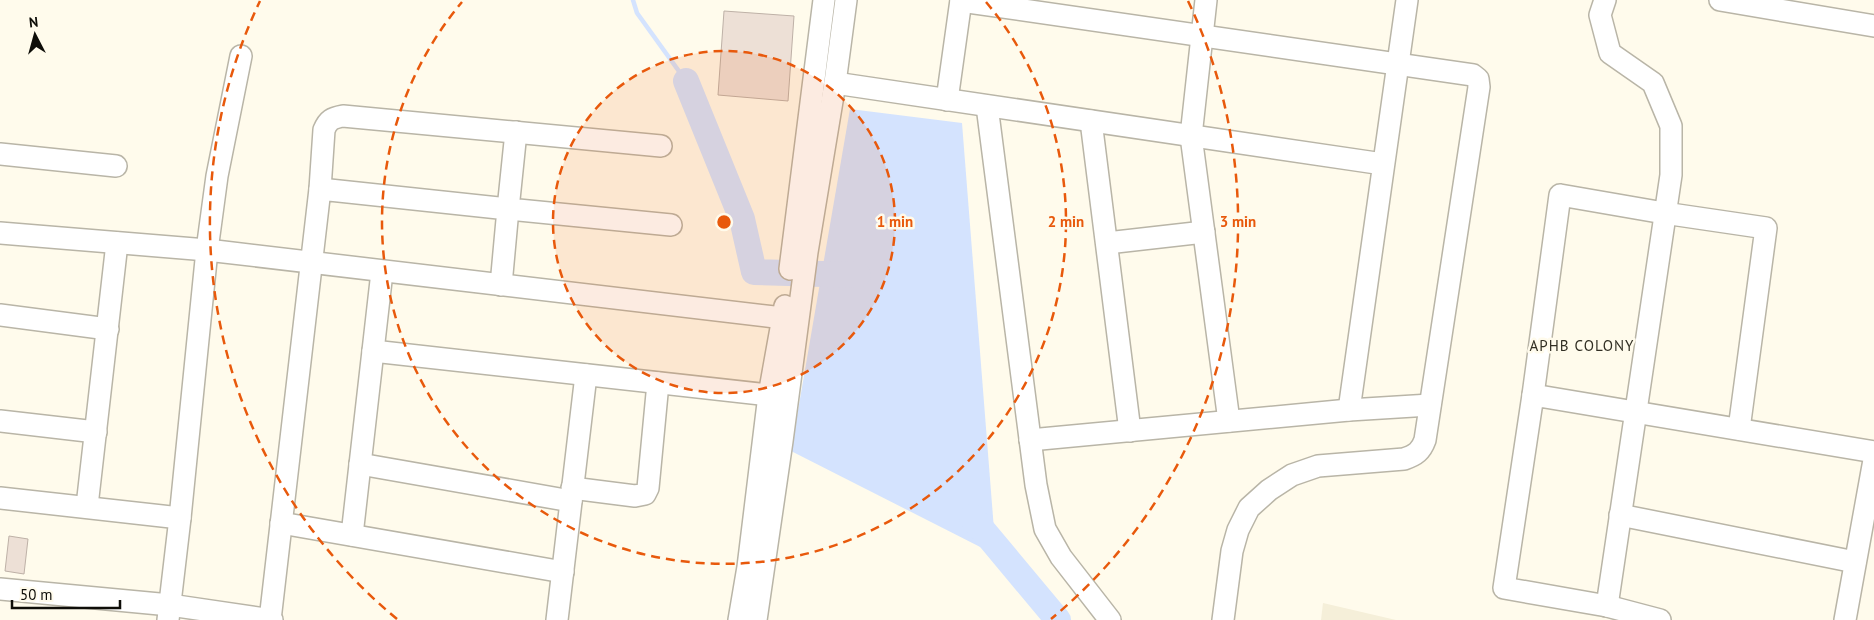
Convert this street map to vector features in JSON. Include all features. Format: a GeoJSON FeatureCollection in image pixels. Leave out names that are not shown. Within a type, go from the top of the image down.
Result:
{"type":"FeatureCollection","features":[{"type":"Feature","properties":{"kind":"street"},"geometry":{"type":"LineString","coordinates":[[739,620],[748,566],[769,395],[783,318],[824,0]]}},
{"type":"Feature","properties":{"kind":"street"},"geometry":{"type":"LineString","coordinates":[[756,620],[781,450],[806,252],[835,83],[846,0]]}},
{"type":"Feature","properties":{"kind":"street"},"geometry":{"type":"LineString","coordinates":[[947,100],[961,0],[1473,75],[1478,79],[1479,87],[1425,440],[1421,449],[1414,455],[1404,459],[1318,466],[1292,475],[1269,490],[1249,508],[1238,530],[1232,551],[1223,620]]}},
{"type":"Feature","properties":{"kind":"street"},"geometry":{"type":"LineString","coordinates":[[1206,0],[1191,136],[1229,421]]}},
{"type":"Feature","properties":{"kind":"street"},"geometry":{"type":"LineString","coordinates":[[1349,410],[1407,0]]}},
{"type":"Feature","properties":{"kind":"street"},"geometry":{"type":"LineString","coordinates":[[1605,0],[1600,15],[1610,53],[1653,83],[1671,126],[1671,175],[1607,606]]}},
{"type":"Feature","properties":{"kind":"street"},"geometry":{"type":"LineString","coordinates":[[1720,0],[1874,26]]}},
{"type":"Feature","properties":{"kind":"street"},"geometry":{"type":"LineString","coordinates":[[169,612],[207,250],[217,176],[241,56]]}},
{"type":"Feature","properties":{"kind":"street"},"geometry":{"type":"LineString","coordinates":[[835,83],[1383,164]]}},
{"type":"Feature","properties":{"kind":"street"},"geometry":{"type":"LineString","coordinates":[[987,106],[1036,485],[1045,529],[1061,557],[1110,620]]}},
{"type":"Feature","properties":{"kind":"street"},"geometry":{"type":"LineString","coordinates":[[0,589],[169,612],[271,620],[312,263],[324,130],[327,122],[343,116],[661,146]]}},
{"type":"Feature","properties":{"kind":"street"},"geometry":{"type":"LineString","coordinates":[[1091,121],[1130,431]]}},
{"type":"Feature","properties":{"kind":"street"},"geometry":{"type":"LineString","coordinates":[[501,285],[516,132]]}},
{"type":"Feature","properties":{"kind":"street"},"geometry":{"type":"LineString","coordinates":[[0,154],[116,166]]}},
{"type":"Feature","properties":{"kind":"street"},"geometry":{"type":"LineString","coordinates":[[320,189],[671,225]]}},
{"type":"Feature","properties":{"kind":"street"},"geometry":{"type":"LineString","coordinates":[[1660,620],[1607,606],[1504,588],[1560,195],[1766,228],[1739,429]]}},
{"type":"Feature","properties":{"kind":"street"},"geometry":{"type":"LineString","coordinates":[[1106,243],[1204,232]]}},
{"type":"Feature","properties":{"kind":"street"},"geometry":{"type":"LineString","coordinates":[[0,233],[207,250],[783,318]]}},
{"type":"Feature","properties":{"kind":"street"},"geometry":{"type":"LineString","coordinates":[[87,506],[117,243]]}},
{"type":"Feature","properties":{"kind":"street"},"geometry":{"type":"LineString","coordinates":[[352,536],[382,272]]}},
{"type":"Feature","properties":{"kind":"street"},"geometry":{"type":"LineString","coordinates":[[0,315],[108,329]]}},
{"type":"Feature","properties":{"kind":"street"},"geometry":{"type":"LineString","coordinates":[[373,351],[769,395]]}},
{"type":"Feature","properties":{"kind":"street"},"geometry":{"type":"LineString","coordinates":[[557,620],[586,375]]}},
{"type":"Feature","properties":{"kind":"street"},"geometry":{"type":"LineString","coordinates":[[360,464],[572,494],[635,496],[645,494],[648,488],[658,383]]}},
{"type":"Feature","properties":{"kind":"street"},"geometry":{"type":"LineString","coordinates":[[1532,395],[1874,452]]}},
{"type":"Feature","properties":{"kind":"street"},"geometry":{"type":"LineString","coordinates":[[1030,440],[1349,410],[1430,405]]}},
{"type":"Feature","properties":{"kind":"street"},"geometry":{"type":"LineString","coordinates":[[0,421],[96,432]]}},
{"type":"Feature","properties":{"kind":"street"},"geometry":{"type":"LineString","coordinates":[[1845,620],[1855,562],[1869,518],[1874,460]]}},
{"type":"Feature","properties":{"kind":"street"},"geometry":{"type":"LineString","coordinates":[[0,498],[87,506],[180,518]]}},
{"type":"Feature","properties":{"kind":"street"},"geometry":{"type":"LineString","coordinates":[[1620,515],[1855,562]]}},
{"type":"Feature","properties":{"kind":"street"},"geometry":{"type":"LineString","coordinates":[[281,523],[563,572]]}},
{"type":"Feature","properties":{"kind":"shaded area"},"geometry":{"type":"Polygon","coordinates":[[[1323,603],[1396,620],[1321,620],[1323,603]]]}},
{"type":"Feature","properties":{"kind":"water"},"geometry":{"type":"Polygon","coordinates":[[[850,109],[962,123],[996,555],[791,451],[850,109]]]}},
{"type":"Feature","properties":{"kind":"building"},"geometry":{"type":"Polygon","coordinates":[[[724,11],[794,16],[788,101],[718,95],[724,11]]]}},
{"type":"Feature","properties":{"kind":"building"},"geometry":{"type":"Polygon","coordinates":[[[9,536],[28,539],[24,574],[5,571],[9,536]]]}},
{"type":"Feature","properties":{"kind":"waterway"},"geometry":{"type":"LineString","coordinates":[[633,0],[637,13],[686,81]]}},
{"type":"Feature","properties":{"kind":"waterway"},"geometry":{"type":"LineString","coordinates":[[686,81],[742,219],[754,272],[858,275]]}},
{"type":"Feature","properties":{"kind":"waterway"},"geometry":{"type":"LineString","coordinates":[[972,517],[1058,620]]}},
{"type":"Feature","properties":{"kind":"district","name":"APHB COLONY"},"geometry":{"type":"Point","coordinates":[1582,345]}}]}
